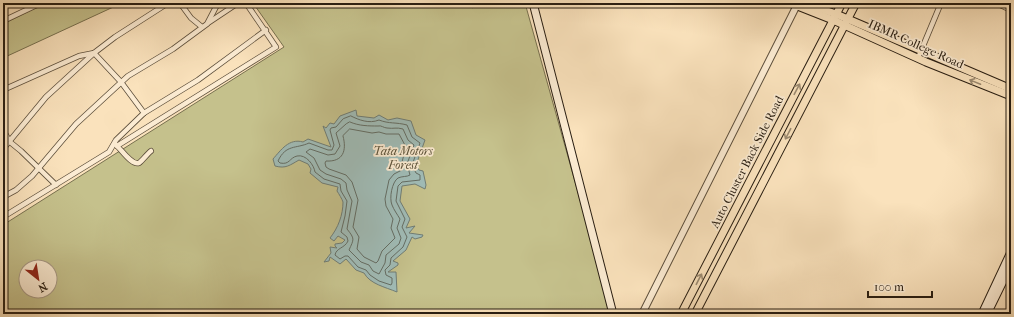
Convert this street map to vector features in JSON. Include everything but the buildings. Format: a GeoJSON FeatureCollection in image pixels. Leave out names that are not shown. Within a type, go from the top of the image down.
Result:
{"type":"FeatureCollection","features":[{"type":"Feature","properties":{"kind":"main road"},"geometry":{"type":"LineString","coordinates":[[530,3],[609,314]]}},
{"type":"Feature","properties":{"kind":"main road"},"geometry":{"type":"LineString","coordinates":[[533,3],[538,33]]}},
{"type":"Feature","properties":{"kind":"main road","name":"IBMR College Road"},"geometry":{"type":"LineString","coordinates":[[804,3],[919,54],[1010,92]]}},
{"type":"Feature","properties":{"kind":"main road","name":"Auto Cluster Back Side Road"},"geometry":{"type":"LineString","coordinates":[[681,314],[842,3]]}},
{"type":"Feature","properties":{"kind":"main road","name":"Auto Cluster Back Side Road"},"geometry":{"type":"LineString","coordinates":[[695,314],[856,3]]}},
{"type":"Feature","properties":{"kind":"main road","name":"IBMR College Road"},"geometry":{"type":"LineString","coordinates":[[795,4],[835,17]]}},
{"type":"Feature","properties":{"kind":"main road"},"geometry":{"type":"LineString","coordinates":[[572,165],[613,314]]}},
{"type":"Feature","properties":{"kind":"main road"},"geometry":{"type":"LineString","coordinates":[[982,314],[988,309],[1010,259]]}},
{"type":"Feature","properties":{"kind":"street"},"geometry":{"type":"LineString","coordinates":[[3,21],[41,3]]}},
{"type":"Feature","properties":{"kind":"street"},"geometry":{"type":"LineString","coordinates":[[3,149],[46,97],[94,53],[115,37],[168,3]]}},
{"type":"Feature","properties":{"kind":"street"},"geometry":{"type":"LineString","coordinates":[[180,3],[191,18],[202,27]]}},
{"type":"Feature","properties":{"kind":"street"},"geometry":{"type":"LineString","coordinates":[[206,24],[218,3]]}},
{"type":"Feature","properties":{"kind":"street"},"geometry":{"type":"LineString","coordinates":[[3,197],[25,183],[76,124],[121,82],[137,69],[172,49],[238,3]]}},
{"type":"Feature","properties":{"kind":"street"},"geometry":{"type":"LineString","coordinates":[[3,217],[109,152],[116,145],[276,47],[266,30],[246,3]]}},
{"type":"Feature","properties":{"kind":"street"},"geometry":{"type":"LineString","coordinates":[[919,54],[941,3]]}},
{"type":"Feature","properties":{"kind":"street"},"geometry":{"type":"LineString","coordinates":[[996,3],[1011,10]]}},
{"type":"Feature","properties":{"kind":"street"},"geometry":{"type":"LineString","coordinates":[[642,314],[795,4]]}},
{"type":"Feature","properties":{"kind":"street"},"geometry":{"type":"LineString","coordinates":[[151,151],[139,162],[131,162],[116,145],[116,140],[144,113],[198,80],[266,30]]}},
{"type":"Feature","properties":{"kind":"street"},"geometry":{"type":"LineString","coordinates":[[94,53],[121,82],[144,113]]}},
{"type":"Feature","properties":{"kind":"street"},"geometry":{"type":"LineString","coordinates":[[3,90],[79,56],[94,53]]}},
{"type":"Feature","properties":{"kind":"street"},"geometry":{"type":"LineString","coordinates":[[3,130],[10,142],[56,185]]}},
{"type":"Feature","properties":{"kind":"green space"},"geometry":{"type":"Polygon","coordinates":[[[45,3],[122,3],[3,58],[3,24],[45,3]]]}},
{"type":"Feature","properties":{"kind":"green space","name":"Tata Motors Forest"},"geometry":{"type":"Polygon","coordinates":[[[253,3],[465,3],[473,8],[476,3],[525,3],[612,314],[3,314],[3,225],[284,47],[253,3]]]}},
{"type":"Feature","properties":{"kind":"water"},"geometry":{"type":"Polygon","coordinates":[[[356,110],[357,116],[374,118],[379,115],[388,120],[397,118],[411,121],[416,135],[425,140],[416,165],[419,170],[423,171],[426,185],[425,189],[415,184],[402,186],[400,201],[410,219],[406,228],[415,226],[409,233],[423,235],[422,237],[415,239],[412,237],[406,250],[393,261],[398,263],[398,265],[388,272],[396,272],[397,292],[374,283],[364,273],[356,270],[346,259],[340,264],[330,257],[329,261],[324,262],[331,253],[330,247],[337,248],[335,244],[342,243],[345,240],[338,236],[334,241],[330,238],[338,226],[342,212],[343,202],[337,191],[338,187],[322,183],[310,173],[311,169],[308,164],[299,160],[288,166],[282,167],[275,166],[273,159],[289,143],[298,141],[303,142],[308,139],[331,147],[323,126],[326,128],[330,123],[334,124],[340,116],[356,110]]]}}]}
